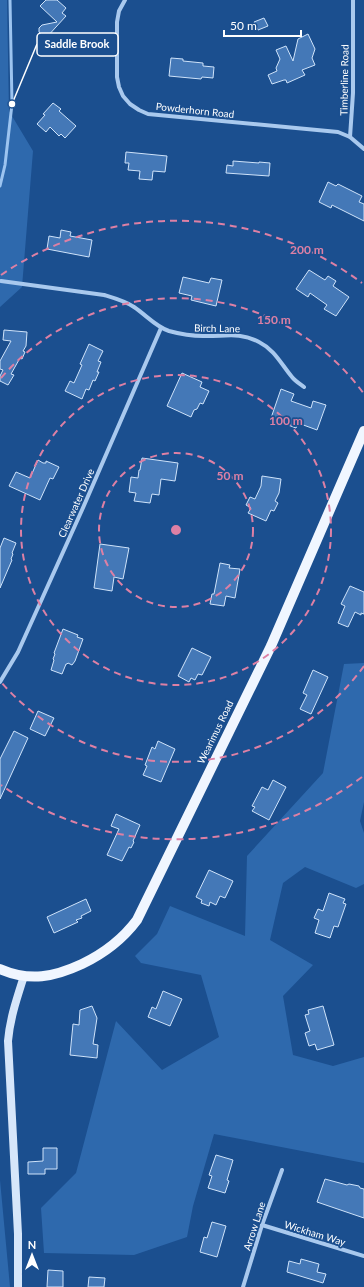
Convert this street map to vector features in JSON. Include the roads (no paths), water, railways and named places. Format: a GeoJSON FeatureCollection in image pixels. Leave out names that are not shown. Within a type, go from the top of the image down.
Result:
{"type":"FeatureCollection","features":[{"type":"Feature","properties":{"kind":"main road","name":"Wearimus Road"},"geometry":{"type":"LineString","coordinates":[[0,969],[9,973],[24,976],[52,976],[69,970],[102,954],[122,938],[137,920],[270,646],[364,432]]}},
{"type":"Feature","properties":{"kind":"main road"},"geometry":{"type":"LineString","coordinates":[[18,1287],[18,1234],[8,1040],[12,1014],[24,976]]}},
{"type":"Feature","properties":{"kind":"street","name":"Powderhorn Road"},"geometry":{"type":"LineString","coordinates":[[125,0],[119,11],[117,77],[123,96],[130,104],[139,110],[148,114],[338,132],[350,137],[364,149]]}},
{"type":"Feature","properties":{"kind":"street","name":"Timberline Road"},"geometry":{"type":"LineString","coordinates":[[350,137],[353,93],[353,0]]}},
{"type":"Feature","properties":{"kind":"street","name":"Birch Lane"},"geometry":{"type":"LineString","coordinates":[[1,281],[104,295],[119,299],[134,306],[161,328],[184,335],[203,336],[227,334],[250,338],[269,348],[293,379],[304,387]]}},
{"type":"Feature","properties":{"kind":"street","name":"Clearwater Drive"},"geometry":{"type":"LineString","coordinates":[[0,682],[18,652],[28,631],[161,328]]}},
{"type":"Feature","properties":{"kind":"street","name":"Arrow Lane"},"geometry":{"type":"LineString","coordinates":[[243,1287],[262,1225],[282,1170]]}},
{"type":"Feature","properties":{"kind":"street","name":"Wickham Way"},"geometry":{"type":"LineString","coordinates":[[262,1225],[364,1256]]}},
{"type":"Feature","properties":{"kind":"waterway"},"geometry":{"type":"LineString","coordinates":[[0,186],[5,165],[12,104],[10,0]]}},
{"type":"Feature","properties":{"kind":"place","name":"Saddle Brook"},"geometry":{"type":"Point","coordinates":[12,104]}}]}
